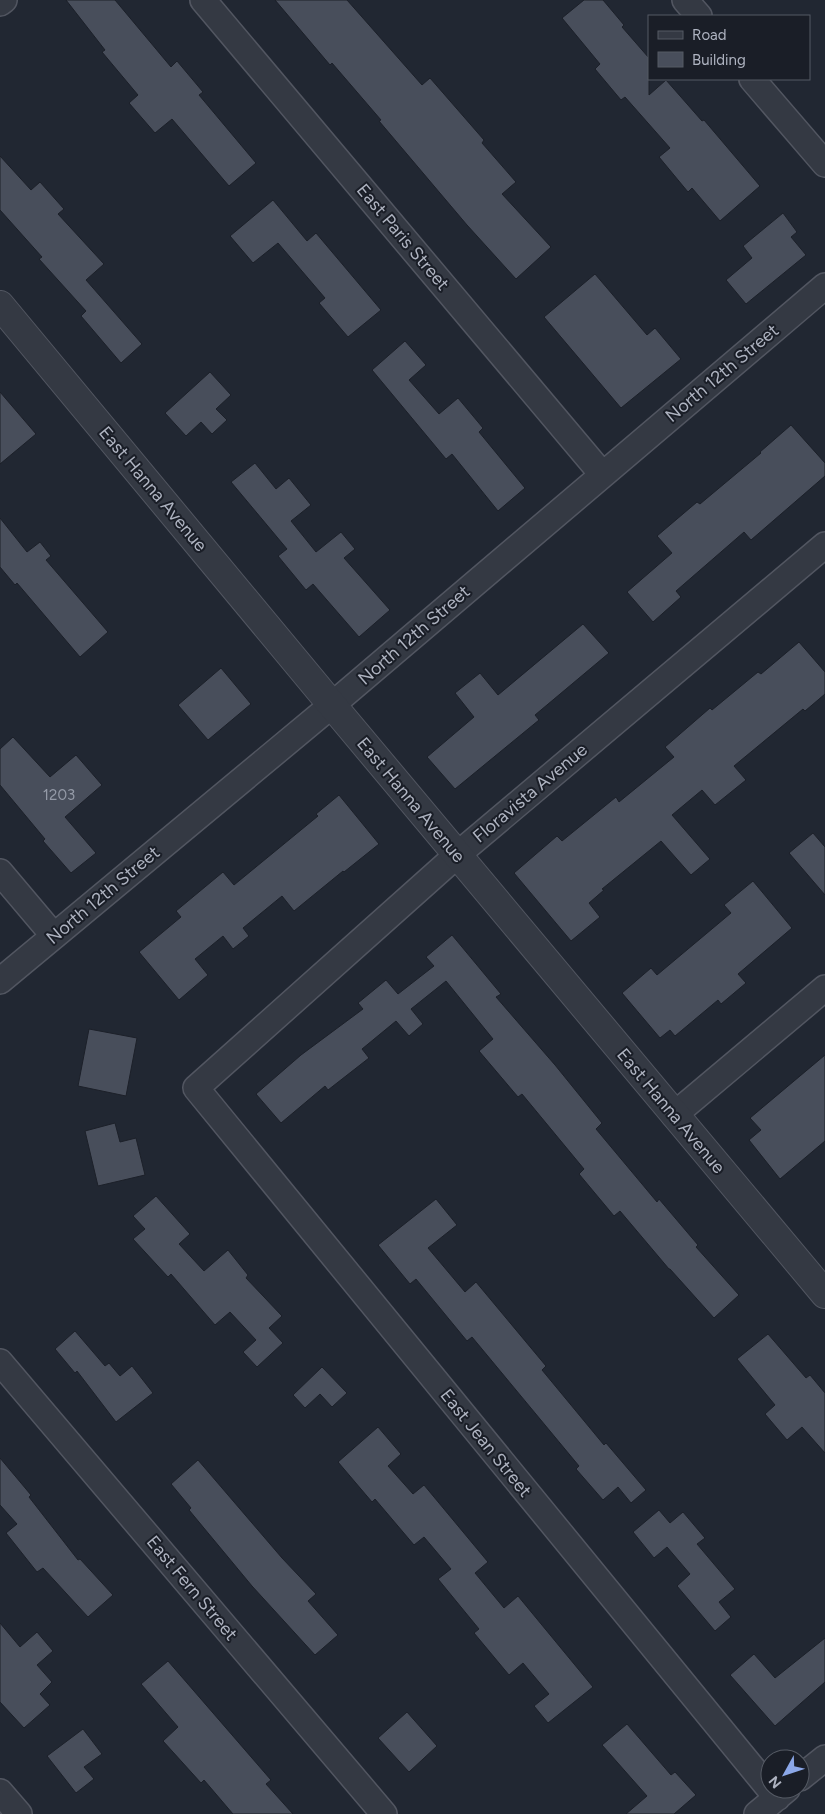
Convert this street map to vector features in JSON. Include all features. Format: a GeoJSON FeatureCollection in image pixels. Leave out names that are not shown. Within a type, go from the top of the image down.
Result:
{"type":"FeatureCollection","features":[{"type":"Feature","properties":{"kind":"street"},"geometry":{"type":"LineString","coordinates":[[0,3],[4,0]]}},
{"type":"Feature","properties":{"kind":"street","name":"East Paris Street"},"geometry":{"type":"LineString","coordinates":[[203,0],[602,474]]}},
{"type":"Feature","properties":{"kind":"street"},"geometry":{"type":"LineString","coordinates":[[685,0],[698,15]]}},
{"type":"Feature","properties":{"kind":"street"},"geometry":{"type":"LineString","coordinates":[[753,80],[825,164]]}},
{"type":"Feature","properties":{"kind":"street","name":"North 12th Street"},"geometry":{"type":"LineString","coordinates":[[0,981],[332,705],[825,286]]}},
{"type":"Feature","properties":{"kind":"street","name":"East Hanna Avenue"},"geometry":{"type":"LineString","coordinates":[[0,305],[825,1294]]}},
{"type":"Feature","properties":{"kind":"street","name":"Floravista Avenue"},"geometry":{"type":"LineString","coordinates":[[196,1088],[457,855],[825,545]]}},
{"type":"Feature","properties":{"kind":"street"},"geometry":{"type":"LineString","coordinates":[[0,872],[54,936]]}},
{"type":"Feature","properties":{"kind":"street"},"geometry":{"type":"LineString","coordinates":[[674,1115],[825,988]]}},
{"type":"Feature","properties":{"kind":"street","name":"East Jean Street"},"geometry":{"type":"LineString","coordinates":[[196,1088],[760,1767]]}},
{"type":"Feature","properties":{"kind":"street","name":"East Fern Street"},"geometry":{"type":"LineString","coordinates":[[0,1362],[384,1814]]}},
{"type":"Feature","properties":{"kind":"street"},"geometry":{"type":"LineString","coordinates":[[810,1770],[825,1758]]}},
{"type":"Feature","properties":{"kind":"street"},"geometry":{"type":"LineString","coordinates":[[0,1792],[19,1814]]}},
{"type":"Feature","properties":{"kind":"street"},"geometry":{"type":"LineString","coordinates":[[757,1814],[775,1799]]}},
{"type":"Feature","properties":{"kind":"building"},"geometry":{"type":"Polygon","coordinates":[[[66,0],[115,0],[171,67],[177,61],[203,92],[199,95],[256,163],[229,186],[172,119],[155,133],[129,103],[138,95],[102,52],[105,50],[66,0]]]}},
{"type":"Feature","properties":{"kind":"building"},"geometry":{"type":"Polygon","coordinates":[[[275,0],[347,0],[422,85],[430,78],[484,140],[482,143],[516,182],[502,194],[551,247],[516,279],[467,225],[332,63],[330,65],[275,0]]]}},
{"type":"Feature","properties":{"kind":"building"},"geometry":{"type":"Polygon","coordinates":[[[584,0],[603,0],[624,25],[622,27],[648,57],[649,95],[666,80],[702,121],[704,120],[760,186],[720,221],[692,188],[688,192],[659,157],[670,148],[625,97],[621,100],[595,69],[600,64],[562,18],[584,0]]]}},
{"type":"Feature","properties":{"kind":"building"},"geometry":{"type":"Polygon","coordinates":[[[0,156],[31,190],[40,182],[64,209],[58,214],[104,264],[86,280],[142,344],[121,363],[81,316],[86,311],[39,259],[42,257],[0,210],[0,156]]]}},
{"type":"Feature","properties":{"kind":"building"},"geometry":{"type":"Polygon","coordinates":[[[273,200],[307,241],[316,233],[381,310],[348,337],[319,303],[325,298],[278,243],[253,263],[230,236],[273,200]]]}},
{"type":"Feature","properties":{"kind":"building"},"geometry":{"type":"Polygon","coordinates":[[[783,213],[797,232],[791,237],[806,255],[746,304],[726,280],[752,258],[743,246],[783,213]]]}},
{"type":"Feature","properties":{"kind":"building"},"geometry":{"type":"Polygon","coordinates":[[[595,274],[647,335],[655,328],[681,359],[621,408],[544,317],[595,274]]]}},
{"type":"Feature","properties":{"kind":"building"},"geometry":{"type":"Polygon","coordinates":[[[405,341],[426,365],[409,380],[439,414],[458,398],[483,428],[479,432],[525,488],[498,511],[452,454],[446,459],[372,370],[405,341]]]}},
{"type":"Feature","properties":{"kind":"building"},"geometry":{"type":"Polygon","coordinates":[[[210,372],[231,395],[216,409],[227,420],[212,434],[201,422],[186,436],[165,413],[210,372]]]}},
{"type":"Feature","properties":{"kind":"building"},"geometry":{"type":"Polygon","coordinates":[[[0,392],[36,434],[0,464],[0,392]]]}},
{"type":"Feature","properties":{"kind":"building"},"geometry":{"type":"Polygon","coordinates":[[[791,425],[825,463],[825,476],[751,540],[744,532],[676,591],[681,597],[653,622],[627,592],[672,553],[657,536],[697,502],[700,504],[791,425]]]}},
{"type":"Feature","properties":{"kind":"building"},"geometry":{"type":"Polygon","coordinates":[[[255,463],[276,489],[289,478],[311,505],[291,521],[316,552],[341,532],[355,549],[344,558],[390,610],[359,637],[313,584],[306,590],[278,556],[287,549],[231,482],[255,463]]]}},
{"type":"Feature","properties":{"kind":"building"},"geometry":{"type":"Polygon","coordinates":[[[0,518],[27,552],[40,542],[51,556],[46,560],[108,632],[80,657],[17,583],[15,585],[0,567],[0,518]]]}},
{"type":"Feature","properties":{"kind":"building"},"geometry":{"type":"Polygon","coordinates":[[[583,624],[609,653],[535,715],[539,720],[455,789],[427,757],[474,717],[455,693],[480,673],[498,695],[583,624]]]}},
{"type":"Feature","properties":{"kind":"building"},"geometry":{"type":"Polygon","coordinates":[[[799,642],[825,672],[825,694],[805,711],[803,709],[734,766],[746,780],[715,805],[702,790],[672,815],[710,859],[691,875],[661,841],[602,889],[604,890],[589,903],[600,917],[571,941],[514,873],[557,836],[562,841],[616,797],[619,802],[674,757],[665,747],[710,708],[712,710],[758,672],[761,674],[799,642]]]}},
{"type":"Feature","properties":{"kind":"building"},"geometry":{"type":"Polygon","coordinates":[[[221,668],[251,704],[208,740],[178,705],[221,668]]]}},
{"type":"Feature","properties":{"kind":"building"},"geometry":{"type":"Polygon","coordinates":[[[13,737],[50,777],[76,755],[102,785],[65,817],[96,853],[71,873],[43,841],[45,839],[0,785],[0,749],[13,737]]]}},
{"type":"Feature","properties":{"kind":"building"},"geometry":{"type":"Polygon","coordinates":[[[339,795],[379,844],[294,911],[282,896],[243,928],[249,936],[233,949],[223,936],[195,959],[208,975],[179,1000],[139,952],[181,917],[176,911],[223,872],[234,885],[318,816],[316,814],[339,795]]]}},
{"type":"Feature","properties":{"kind":"building"},"geometry":{"type":"Polygon","coordinates":[[[813,833],[825,847],[825,895],[789,853],[813,833]]]}},
{"type":"Feature","properties":{"kind":"building"},"geometry":{"type":"Polygon","coordinates":[[[753,881],[792,928],[738,974],[746,983],[721,1004],[718,1000],[675,1036],[670,1030],[660,1038],[622,993],[651,968],[657,975],[731,913],[724,905],[753,881]]]}},
{"type":"Feature","properties":{"kind":"building"},"geometry":{"type":"Polygon","coordinates":[[[452,935],[501,994],[496,997],[602,1123],[596,1129],[657,1202],[659,1199],[698,1245],[696,1247],[739,1295],[714,1318],[620,1211],[614,1216],[579,1174],[584,1169],[522,1094],[518,1097],[479,1051],[493,1039],[446,981],[411,1009],[423,1024],[409,1036],[396,1021],[362,1049],[369,1058],[328,1090],[325,1086],[281,1123],[256,1094],[301,1055],[363,1009],[358,1003],[386,980],[398,994],[434,966],[426,957],[452,935]]]}},
{"type":"Feature","properties":{"kind":"building"},"geometry":{"type":"Polygon","coordinates":[[[89,1029],[137,1038],[126,1096],[78,1086],[89,1029]]]}},
{"type":"Feature","properties":{"kind":"building"},"geometry":{"type":"Polygon","coordinates":[[[825,1055],[825,1141],[780,1179],[749,1140],[761,1130],[750,1118],[825,1055]]]}},
{"type":"Feature","properties":{"kind":"building"},"geometry":{"type":"Polygon","coordinates":[[[115,1123],[120,1142],[136,1138],[145,1175],[98,1186],[85,1131],[115,1123]]]}},
{"type":"Feature","properties":{"kind":"building"},"geometry":{"type":"Polygon","coordinates":[[[156,1196],[190,1234],[179,1244],[204,1271],[228,1250],[248,1275],[246,1278],[282,1316],[269,1328],[283,1343],[257,1367],[243,1352],[256,1340],[230,1312],[215,1325],[171,1274],[168,1277],[133,1239],[145,1229],[133,1216],[156,1196]]]}},
{"type":"Feature","properties":{"kind":"building"},"geometry":{"type":"Polygon","coordinates":[[[436,1199],[457,1225],[428,1248],[465,1292],[476,1282],[546,1366],[542,1370],[604,1445],[606,1443],[646,1490],[631,1503],[618,1487],[603,1500],[576,1469],[579,1466],[472,1337],[467,1341],[416,1279],[410,1284],[378,1245],[436,1199]]]}},
{"type":"Feature","properties":{"kind":"building"},"geometry":{"type":"Polygon","coordinates":[[[75,1331],[105,1366],[109,1363],[120,1376],[132,1366],[153,1393],[116,1422],[77,1371],[75,1373],[55,1349],[75,1331]]]}},
{"type":"Feature","properties":{"kind":"building"},"geometry":{"type":"Polygon","coordinates":[[[768,1334],[806,1378],[810,1375],[825,1393],[825,1453],[802,1427],[787,1440],[765,1414],[775,1405],[737,1359],[768,1334]]]}},
{"type":"Feature","properties":{"kind":"building"},"geometry":{"type":"Polygon","coordinates":[[[322,1367],[347,1393],[332,1407],[320,1394],[305,1408],[293,1395],[322,1367]]]}},
{"type":"Feature","properties":{"kind":"building"},"geometry":{"type":"Polygon","coordinates":[[[378,1427],[401,1454],[388,1466],[413,1494],[424,1485],[488,1562],[475,1573],[504,1608],[518,1596],[593,1687],[548,1723],[534,1706],[549,1694],[523,1663],[509,1675],[474,1633],[479,1629],[438,1579],[451,1569],[424,1537],[414,1545],[375,1499],[372,1502],[338,1462],[378,1427]]]}},
{"type":"Feature","properties":{"kind":"building"},"geometry":{"type":"Polygon","coordinates":[[[0,1458],[31,1495],[29,1497],[78,1560],[80,1559],[113,1595],[88,1617],[43,1568],[37,1572],[6,1533],[17,1524],[0,1505],[0,1458]]]}},
{"type":"Feature","properties":{"kind":"building"},"geometry":{"type":"Polygon","coordinates":[[[198,1460],[282,1558],[316,1594],[308,1601],[338,1635],[315,1655],[252,1586],[189,1510],[191,1508],[171,1484],[198,1460]]]}},
{"type":"Feature","properties":{"kind":"building"},"geometry":{"type":"Polygon","coordinates":[[[659,1510],[670,1523],[683,1512],[705,1538],[697,1544],[735,1589],[719,1602],[731,1617],[715,1631],[677,1586],[690,1574],[667,1547],[654,1558],[633,1532],[659,1510]]]}},
{"type":"Feature","properties":{"kind":"building"},"geometry":{"type":"Polygon","coordinates":[[[0,1623],[20,1647],[37,1632],[53,1651],[37,1665],[52,1682],[40,1694],[50,1705],[24,1728],[0,1702],[0,1623]]]}},
{"type":"Feature","properties":{"kind":"building"},"geometry":{"type":"Polygon","coordinates":[[[825,1638],[825,1682],[775,1726],[730,1675],[754,1654],[775,1678],[825,1638]]]}},
{"type":"Feature","properties":{"kind":"building"},"geometry":{"type":"Polygon","coordinates":[[[168,1661],[271,1780],[266,1784],[293,1814],[233,1814],[204,1780],[201,1783],[163,1741],[178,1727],[141,1684],[168,1661]]]}},
{"type":"Feature","properties":{"kind":"building"},"geometry":{"type":"Polygon","coordinates":[[[407,1712],[437,1746],[409,1772],[378,1738],[407,1712]]]}},
{"type":"Feature","properties":{"kind":"building"},"geometry":{"type":"Polygon","coordinates":[[[627,1724],[671,1775],[675,1772],[696,1795],[674,1814],[626,1814],[647,1796],[602,1745],[627,1724]]]}},
{"type":"Feature","properties":{"kind":"building"},"geometry":{"type":"Polygon","coordinates":[[[83,1729],[102,1754],[84,1767],[94,1779],[76,1793],[47,1756],[83,1729]]]}}]}
